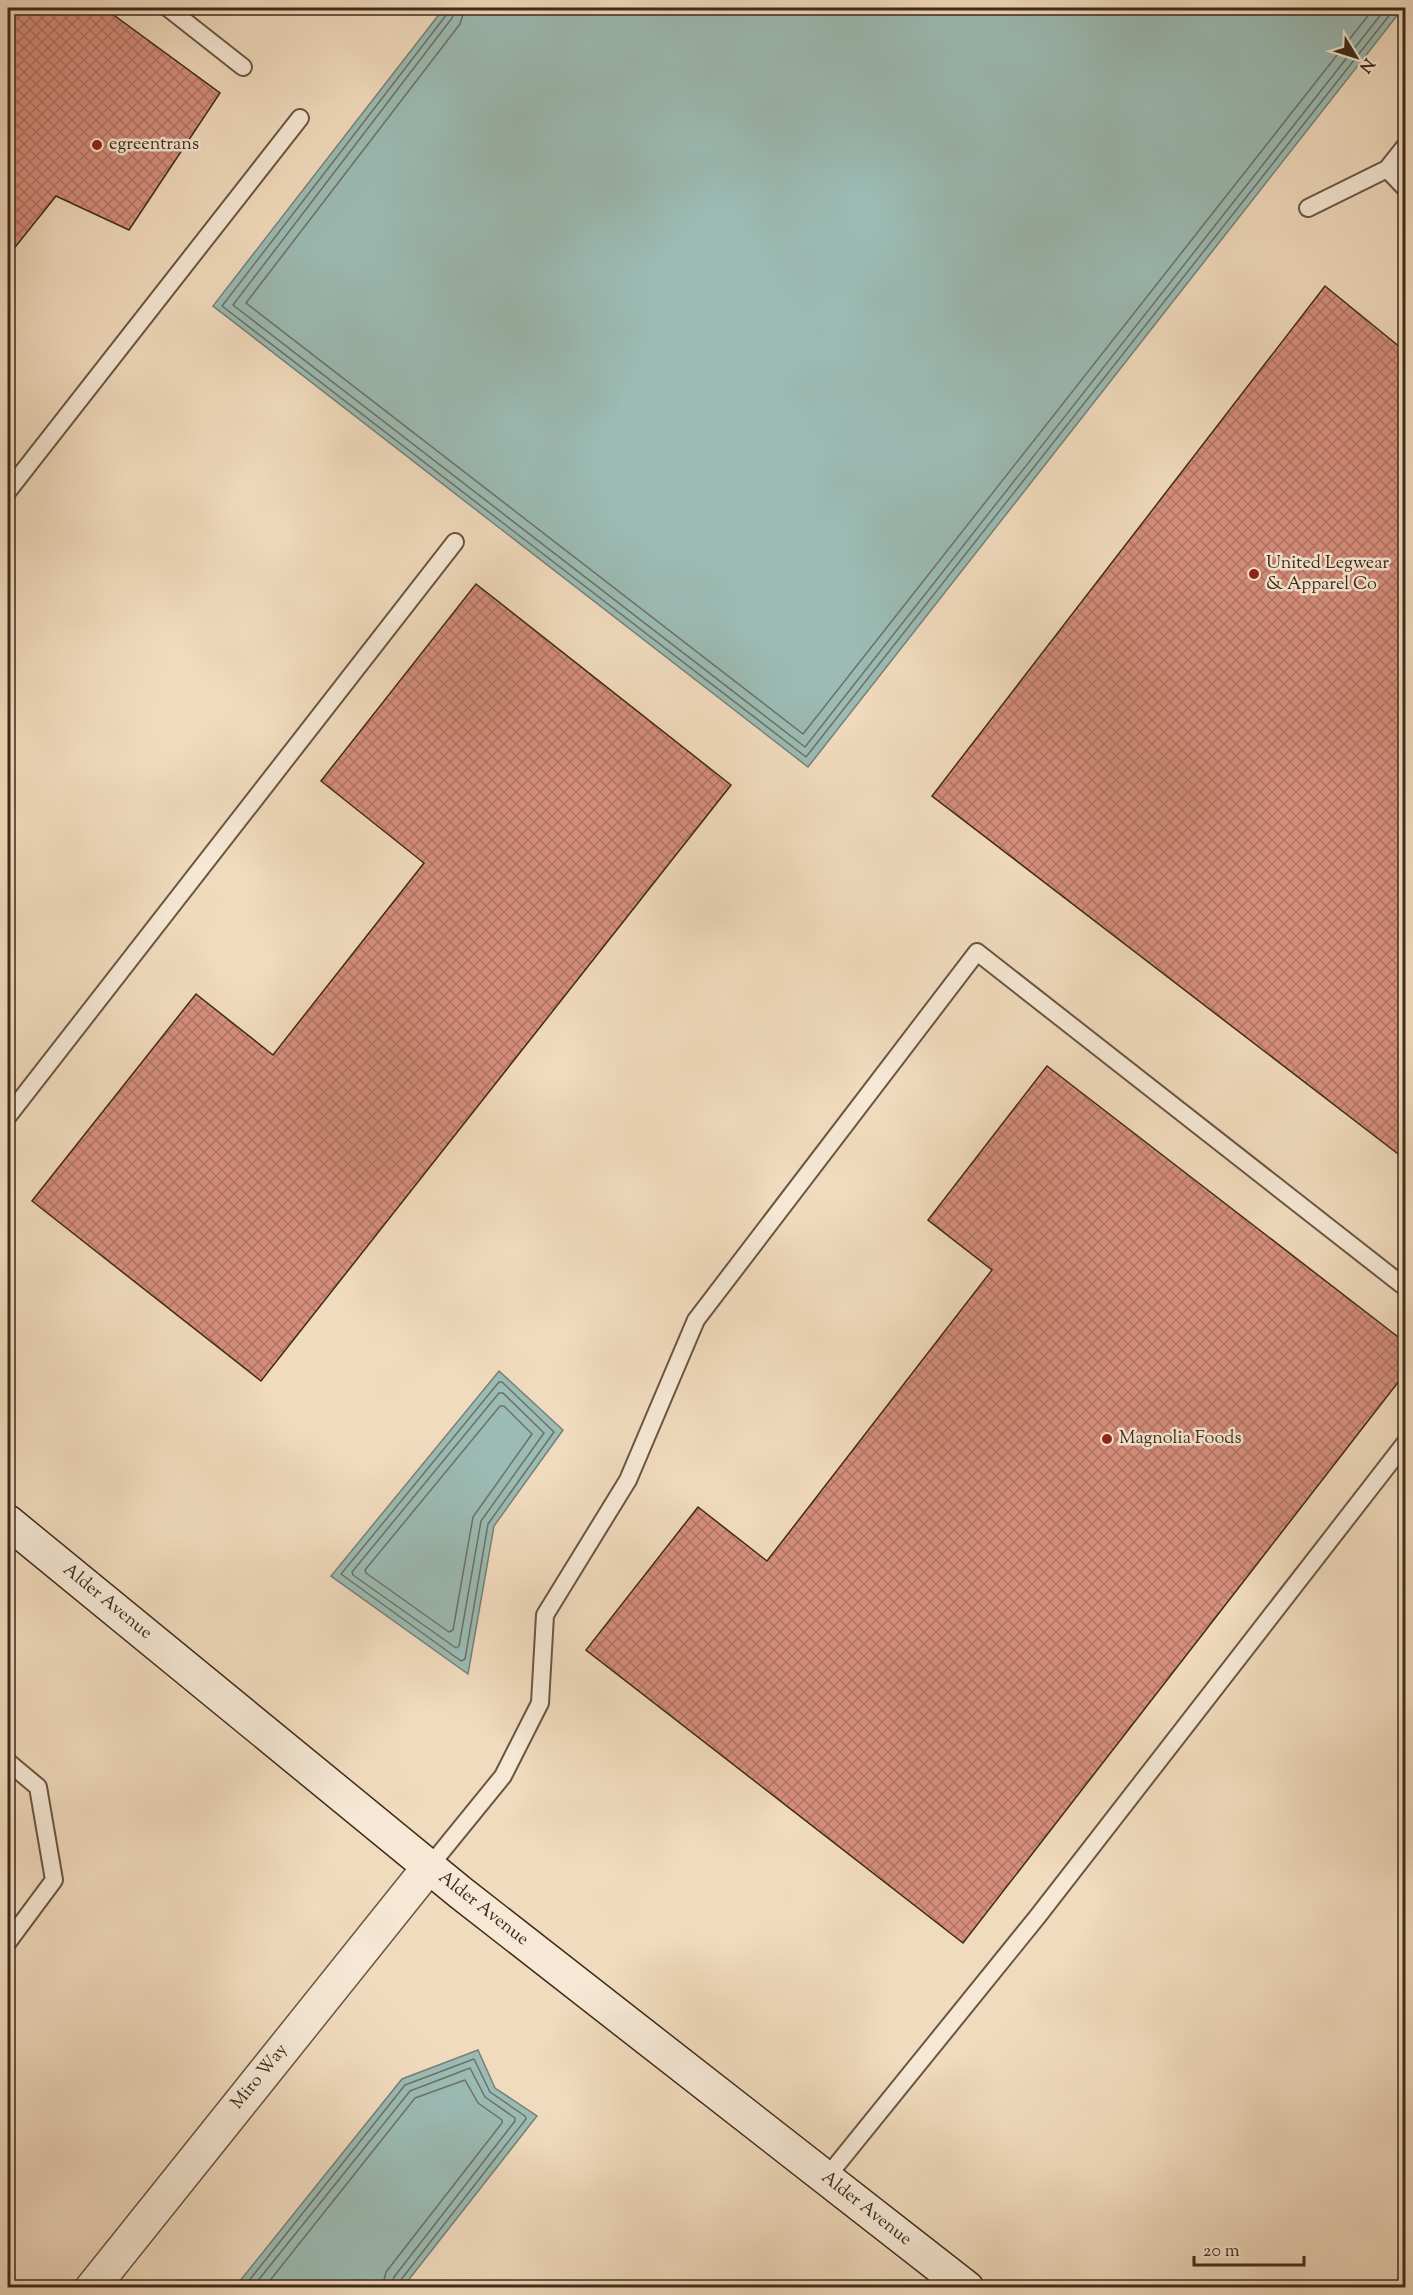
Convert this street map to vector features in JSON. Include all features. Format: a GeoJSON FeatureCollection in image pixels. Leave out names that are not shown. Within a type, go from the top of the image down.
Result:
{"type":"FeatureCollection","features":[{"type":"Feature","properties":{"kind":"main road","name":"Alder Avenue"},"geometry":{"type":"LineString","coordinates":[[8,1522],[429,1867],[967,2288]]}},
{"type":"Feature","properties":{"kind":"main road","name":"Miro Way"},"geometry":{"type":"LineString","coordinates":[[92,2288],[429,1867]]}},
{"type":"Feature","properties":{"kind":"lane"},"geometry":{"type":"LineString","coordinates":[[168,8],[243,67]]}},
{"type":"Feature","properties":{"kind":"lane"},"geometry":{"type":"LineString","coordinates":[[8,491],[300,118]]}},
{"type":"Feature","properties":{"kind":"lane"},"geometry":{"type":"LineString","coordinates":[[1308,208],[1387,169],[1406,145]]}},
{"type":"Feature","properties":{"kind":"lane"},"geometry":{"type":"LineString","coordinates":[[1387,169],[1406,189]]}},
{"type":"Feature","properties":{"kind":"lane"},"geometry":{"type":"LineString","coordinates":[[8,1116],[454,542]]}},
{"type":"Feature","properties":{"kind":"lane"},"geometry":{"type":"LineString","coordinates":[[429,1867],[503,1776],[540,1703],[545,1615],[628,1480],[696,1320],[977,952],[1406,1288]]}},
{"type":"Feature","properties":{"kind":"lane"},"geometry":{"type":"LineString","coordinates":[[826,2178],[1038,1916],[1406,1442]]}},
{"type":"Feature","properties":{"kind":"lane"},"geometry":{"type":"LineString","coordinates":[[8,1762],[38,1787],[54,1880],[8,1942]]}},
{"type":"Feature","properties":{"kind":"water"},"geometry":{"type":"Polygon","coordinates":[[[444,8],[1403,8],[808,767],[213,306],[444,8]]]}},
{"type":"Feature","properties":{"kind":"water"},"geometry":{"type":"Polygon","coordinates":[[[499,1371],[563,1430],[494,1526],[468,1674],[331,1576],[499,1371]]]}},
{"type":"Feature","properties":{"kind":"water"},"geometry":{"type":"Polygon","coordinates":[[[478,2050],[495,2088],[537,2116],[403,2287],[235,2287],[402,2079],[478,2050]]]}},
{"type":"Feature","properties":{"kind":"building","name":"egreentrans"},"geometry":{"type":"Polygon","coordinates":[[[8,8],[104,8],[220,93],[129,230],[56,196],[8,256],[8,8]]]}},
{"type":"Feature","properties":{"kind":"building","name":"United Legwear & Apparel Co"},"geometry":{"type":"Polygon","coordinates":[[[1325,286],[1406,352],[1406,1160],[932,796],[1325,286]]]}},
{"type":"Feature","properties":{"kind":"building"},"geometry":{"type":"Polygon","coordinates":[[[476,584],[731,785],[261,1381],[32,1201],[196,994],[273,1055],[424,863],[321,781],[476,584]]]}},
{"type":"Feature","properties":{"kind":"building","name":"Magnolia Foods"},"geometry":{"type":"Polygon","coordinates":[[[1047,1066],[1406,1343],[1406,1372],[963,1943],[586,1650],[698,1507],[767,1561],[992,1270],[928,1220],[1047,1066]]]}},
{"type":"Feature","properties":{"kind":"place","name":"egreentrans"},"geometry":{"type":"Point","coordinates":[97,145]}},
{"type":"Feature","properties":{"kind":"place","name":"United Legwear & Apparel Co"},"geometry":{"type":"Point","coordinates":[1254,574]}},
{"type":"Feature","properties":{"kind":"place","name":"Magnolia Foods"},"geometry":{"type":"Point","coordinates":[1107,1439]}}]}
